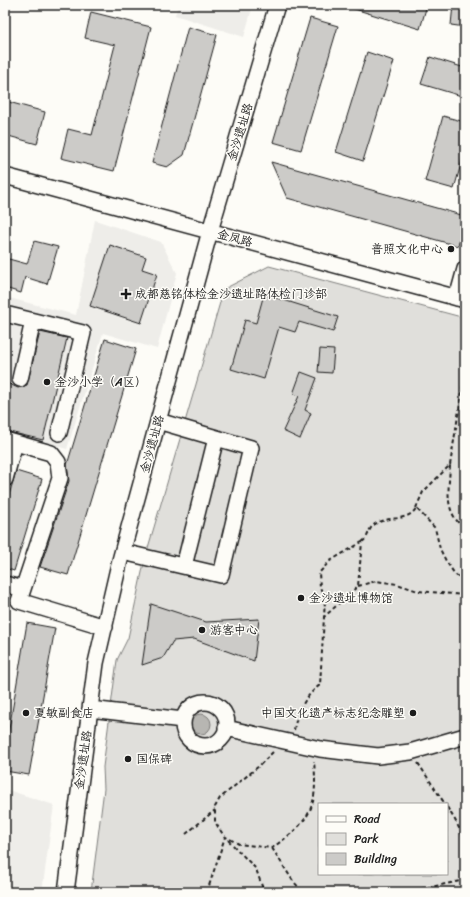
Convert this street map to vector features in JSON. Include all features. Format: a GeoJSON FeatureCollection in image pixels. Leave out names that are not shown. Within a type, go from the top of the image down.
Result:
{"type":"FeatureCollection","features":[{"type":"Feature","properties":{"kind":"street","name":"金沙遗址路"},"geometry":{"type":"LineString","coordinates":[[66,892],[96,663],[123,552],[210,231],[278,5]]}},
{"type":"Feature","properties":{"kind":"street","name":"金凤路"},"geometry":{"type":"LineString","coordinates":[[5,176],[461,299]]}},
{"type":"Feature","properties":{"kind":"street"},"geometry":{"type":"LineString","coordinates":[[461,299],[465,269]]}},
{"type":"Feature","properties":{"kind":"street"},"geometry":{"type":"LineString","coordinates":[[5,314],[83,333],[59,433]]}},
{"type":"Feature","properties":{"kind":"street"},"geometry":{"type":"LineString","coordinates":[[20,379],[33,321]]}},
{"type":"Feature","properties":{"kind":"street"},"geometry":{"type":"LineString","coordinates":[[123,552],[221,574],[251,448],[158,421]]}},
{"type":"Feature","properties":{"kind":"street"},"geometry":{"type":"LineString","coordinates":[[184,566],[216,438]]}},
{"type":"Feature","properties":{"kind":"street"},"geometry":{"type":"LineString","coordinates":[[5,479],[10,442],[51,453],[58,462],[60,478],[19,601],[105,627]]}},
{"type":"Feature","properties":{"kind":"street"},"geometry":{"type":"LineString","coordinates":[[5,584],[23,590]]}},
{"type":"Feature","properties":{"kind":"street"},"geometry":{"type":"LineString","coordinates":[[205,702],[219,707],[224,713],[226,728],[220,740],[214,744],[201,745],[189,739],[183,727],[183,720],[191,707],[205,702]]}},
{"type":"Feature","properties":{"kind":"street"},"geometry":{"type":"LineString","coordinates":[[90,709],[183,720]]}},
{"type":"Feature","properties":{"kind":"street"},"geometry":{"type":"LineString","coordinates":[[226,728],[313,748],[378,756],[410,752],[465,736]]}},
{"type":"Feature","properties":{"kind":"path"},"geometry":{"type":"LineString","coordinates":[[465,374],[450,465],[448,497],[450,510],[465,529]]}},
{"type":"Feature","properties":{"kind":"path"},"geometry":{"type":"LineString","coordinates":[[292,743],[295,724],[302,706],[310,692],[320,685],[325,600],[320,587],[319,573],[330,561],[366,539],[370,528],[374,524],[414,514],[423,492],[450,465]]}},
{"type":"Feature","properties":{"kind":"path"},"geometry":{"type":"LineString","coordinates":[[416,508],[435,528],[443,555],[454,573],[465,584]]}},
{"type":"Feature","properties":{"kind":"path"},"geometry":{"type":"LineString","coordinates":[[358,586],[362,542]]}},
{"type":"Feature","properties":{"kind":"path"},"geometry":{"type":"LineString","coordinates":[[324,617],[358,586],[376,581],[397,584],[418,591],[465,595]]}},
{"type":"Feature","properties":{"kind":"path"},"geometry":{"type":"LineString","coordinates":[[264,892],[256,869],[224,836],[215,822],[215,807],[220,798],[259,766],[274,751],[275,739]]}},
{"type":"Feature","properties":{"kind":"path"},"geometry":{"type":"LineString","coordinates":[[224,836],[239,844],[272,848],[300,826],[310,812],[315,800],[313,748]]}},
{"type":"Feature","properties":{"kind":"path"},"geometry":{"type":"LineString","coordinates":[[410,752],[444,803]]}},
{"type":"Feature","properties":{"kind":"path"},"geometry":{"type":"LineString","coordinates":[[448,809],[465,840]]}},
{"type":"Feature","properties":{"kind":"path"},"geometry":{"type":"LineString","coordinates":[[186,834],[215,810]]}},
{"type":"Feature","properties":{"kind":"path"},"geometry":{"type":"LineString","coordinates":[[207,892],[224,836]]}},
{"type":"Feature","properties":{"kind":"path"},"geometry":{"type":"LineString","coordinates":[[272,848],[293,881],[303,892]]}},
{"type":"Feature","properties":{"kind":"path"},"geometry":{"type":"LineString","coordinates":[[407,892],[465,880]]}},
{"type":"Feature","properties":{"kind":"shaded area"},"geometry":{"type":"Polygon","coordinates":[[[178,5],[253,5],[244,37],[175,15],[178,5]]]}},
{"type":"Feature","properties":{"kind":"shaded area"},"geometry":{"type":"Polygon","coordinates":[[[95,220],[161,242],[177,273],[157,349],[103,333],[67,449],[5,432],[5,297],[76,315],[95,220]]]}},
{"type":"Feature","properties":{"kind":"shaded area"},"geometry":{"type":"Polygon","coordinates":[[[201,714],[208,717],[211,724],[208,731],[201,734],[194,731],[191,724],[194,717],[201,714]]]}},
{"type":"Feature","properties":{"kind":"shaded area"},"geometry":{"type":"Polygon","coordinates":[[[5,789],[54,805],[42,892],[5,892],[5,789]]]}},
{"type":"Feature","properties":{"kind":"green space","name":"金沙遗址博物馆"},"geometry":{"type":"Polygon","coordinates":[[[269,266],[465,318],[465,892],[91,892],[104,789],[103,767],[117,660],[128,638],[145,558],[224,289],[269,266]]]}},
{"type":"Feature","properties":{"kind":"building"},"geometry":{"type":"Polygon","coordinates":[[[349,5],[427,5],[420,29],[348,7],[349,5]]]}},
{"type":"Feature","properties":{"kind":"building"},"geometry":{"type":"Polygon","coordinates":[[[453,5],[465,5],[465,27],[451,25],[453,5]]]}},
{"type":"Feature","properties":{"kind":"building"},"geometry":{"type":"Polygon","coordinates":[[[91,12],[151,27],[114,171],[61,158],[68,129],[92,135],[115,45],[85,38],[91,12]]]}},
{"type":"Feature","properties":{"kind":"building"},"geometry":{"type":"Polygon","coordinates":[[[310,18],[338,26],[301,150],[273,142],[310,18]]]}},
{"type":"Feature","properties":{"kind":"building"},"geometry":{"type":"Polygon","coordinates":[[[188,27],[217,35],[184,155],[167,167],[152,163],[188,27]]]}},
{"type":"Feature","properties":{"kind":"building"},"geometry":{"type":"Polygon","coordinates":[[[367,52],[394,61],[363,161],[336,152],[367,52]]]}},
{"type":"Feature","properties":{"kind":"building"},"geometry":{"type":"Polygon","coordinates":[[[430,57],[465,68],[465,97],[421,84],[430,57]]]}},
{"type":"Feature","properties":{"kind":"building"},"geometry":{"type":"Polygon","coordinates":[[[5,101],[45,112],[37,144],[5,135],[5,101]]]}},
{"type":"Feature","properties":{"kind":"building"},"geometry":{"type":"Polygon","coordinates":[[[443,116],[465,122],[465,150],[454,189],[425,181],[443,116]]]}},
{"type":"Feature","properties":{"kind":"building"},"geometry":{"type":"Polygon","coordinates":[[[271,162],[465,216],[458,246],[287,198],[271,162]]]}},
{"type":"Feature","properties":{"kind":"building"},"geometry":{"type":"Polygon","coordinates":[[[34,241],[58,247],[47,284],[25,277],[21,293],[5,288],[5,258],[27,264],[34,241]]]}},
{"type":"Feature","properties":{"kind":"building"},"geometry":{"type":"Polygon","coordinates":[[[110,245],[146,257],[142,269],[157,274],[141,323],[90,306],[110,245]]]}},
{"type":"Feature","properties":{"kind":"building"},"geometry":{"type":"Polygon","coordinates":[[[264,294],[338,317],[333,332],[299,322],[295,332],[279,327],[264,379],[231,369],[245,320],[256,323],[264,294]]]}},
{"type":"Feature","properties":{"kind":"building"},"geometry":{"type":"Polygon","coordinates":[[[40,332],[67,338],[43,440],[5,431],[5,382],[18,388],[27,385],[40,332]]]}},
{"type":"Feature","properties":{"kind":"building"},"geometry":{"type":"Polygon","coordinates":[[[105,339],[136,349],[68,575],[40,567],[69,481],[67,465],[105,339]]]}},
{"type":"Feature","properties":{"kind":"building"},"geometry":{"type":"Polygon","coordinates":[[[320,349],[334,350],[332,373],[318,372],[320,349]]]}},
{"type":"Feature","properties":{"kind":"building"},"geometry":{"type":"Polygon","coordinates":[[[301,372],[317,378],[305,410],[311,413],[300,439],[283,431],[299,396],[293,394],[301,372]]]}},
{"type":"Feature","properties":{"kind":"building"},"geometry":{"type":"Polygon","coordinates":[[[16,471],[42,479],[14,571],[5,568],[5,509],[16,471]]]}},
{"type":"Feature","properties":{"kind":"building","name":"游客中心"},"geometry":{"type":"Polygon","coordinates":[[[151,604],[206,622],[259,619],[254,661],[194,639],[173,641],[163,658],[142,665],[151,604]]]}},
{"type":"Feature","properties":{"kind":"building"},"geometry":{"type":"Polygon","coordinates":[[[27,623],[55,628],[29,775],[5,771],[5,753],[27,623]]]}},
{"type":"Feature","properties":{"kind":"place","name":"普照文化中心"},"geometry":{"type":"Point","coordinates":[451,249]}},
{"type":"Feature","properties":{"kind":"place","name":"成都慈铭体检金沙遗址路体检门诊部"},"geometry":{"type":"Point","coordinates":[126,294]}},
{"type":"Feature","properties":{"kind":"place","name":"金沙小学（A区）"},"geometry":{"type":"Point","coordinates":[47,382]}},
{"type":"Feature","properties":{"kind":"place","name":"金沙遗址博物馆"},"geometry":{"type":"Point","coordinates":[301,598]}},
{"type":"Feature","properties":{"kind":"place","name":"游客中心"},"geometry":{"type":"Point","coordinates":[202,630]}},
{"type":"Feature","properties":{"kind":"place","name":"夏敏副食店"},"geometry":{"type":"Point","coordinates":[26,713]}},
{"type":"Feature","properties":{"kind":"place","name":"中国文化遗产标志纪念雕塑"},"geometry":{"type":"Point","coordinates":[413,713]}},
{"type":"Feature","properties":{"kind":"place","name":"国保碑"},"geometry":{"type":"Point","coordinates":[128,759]}}]}
